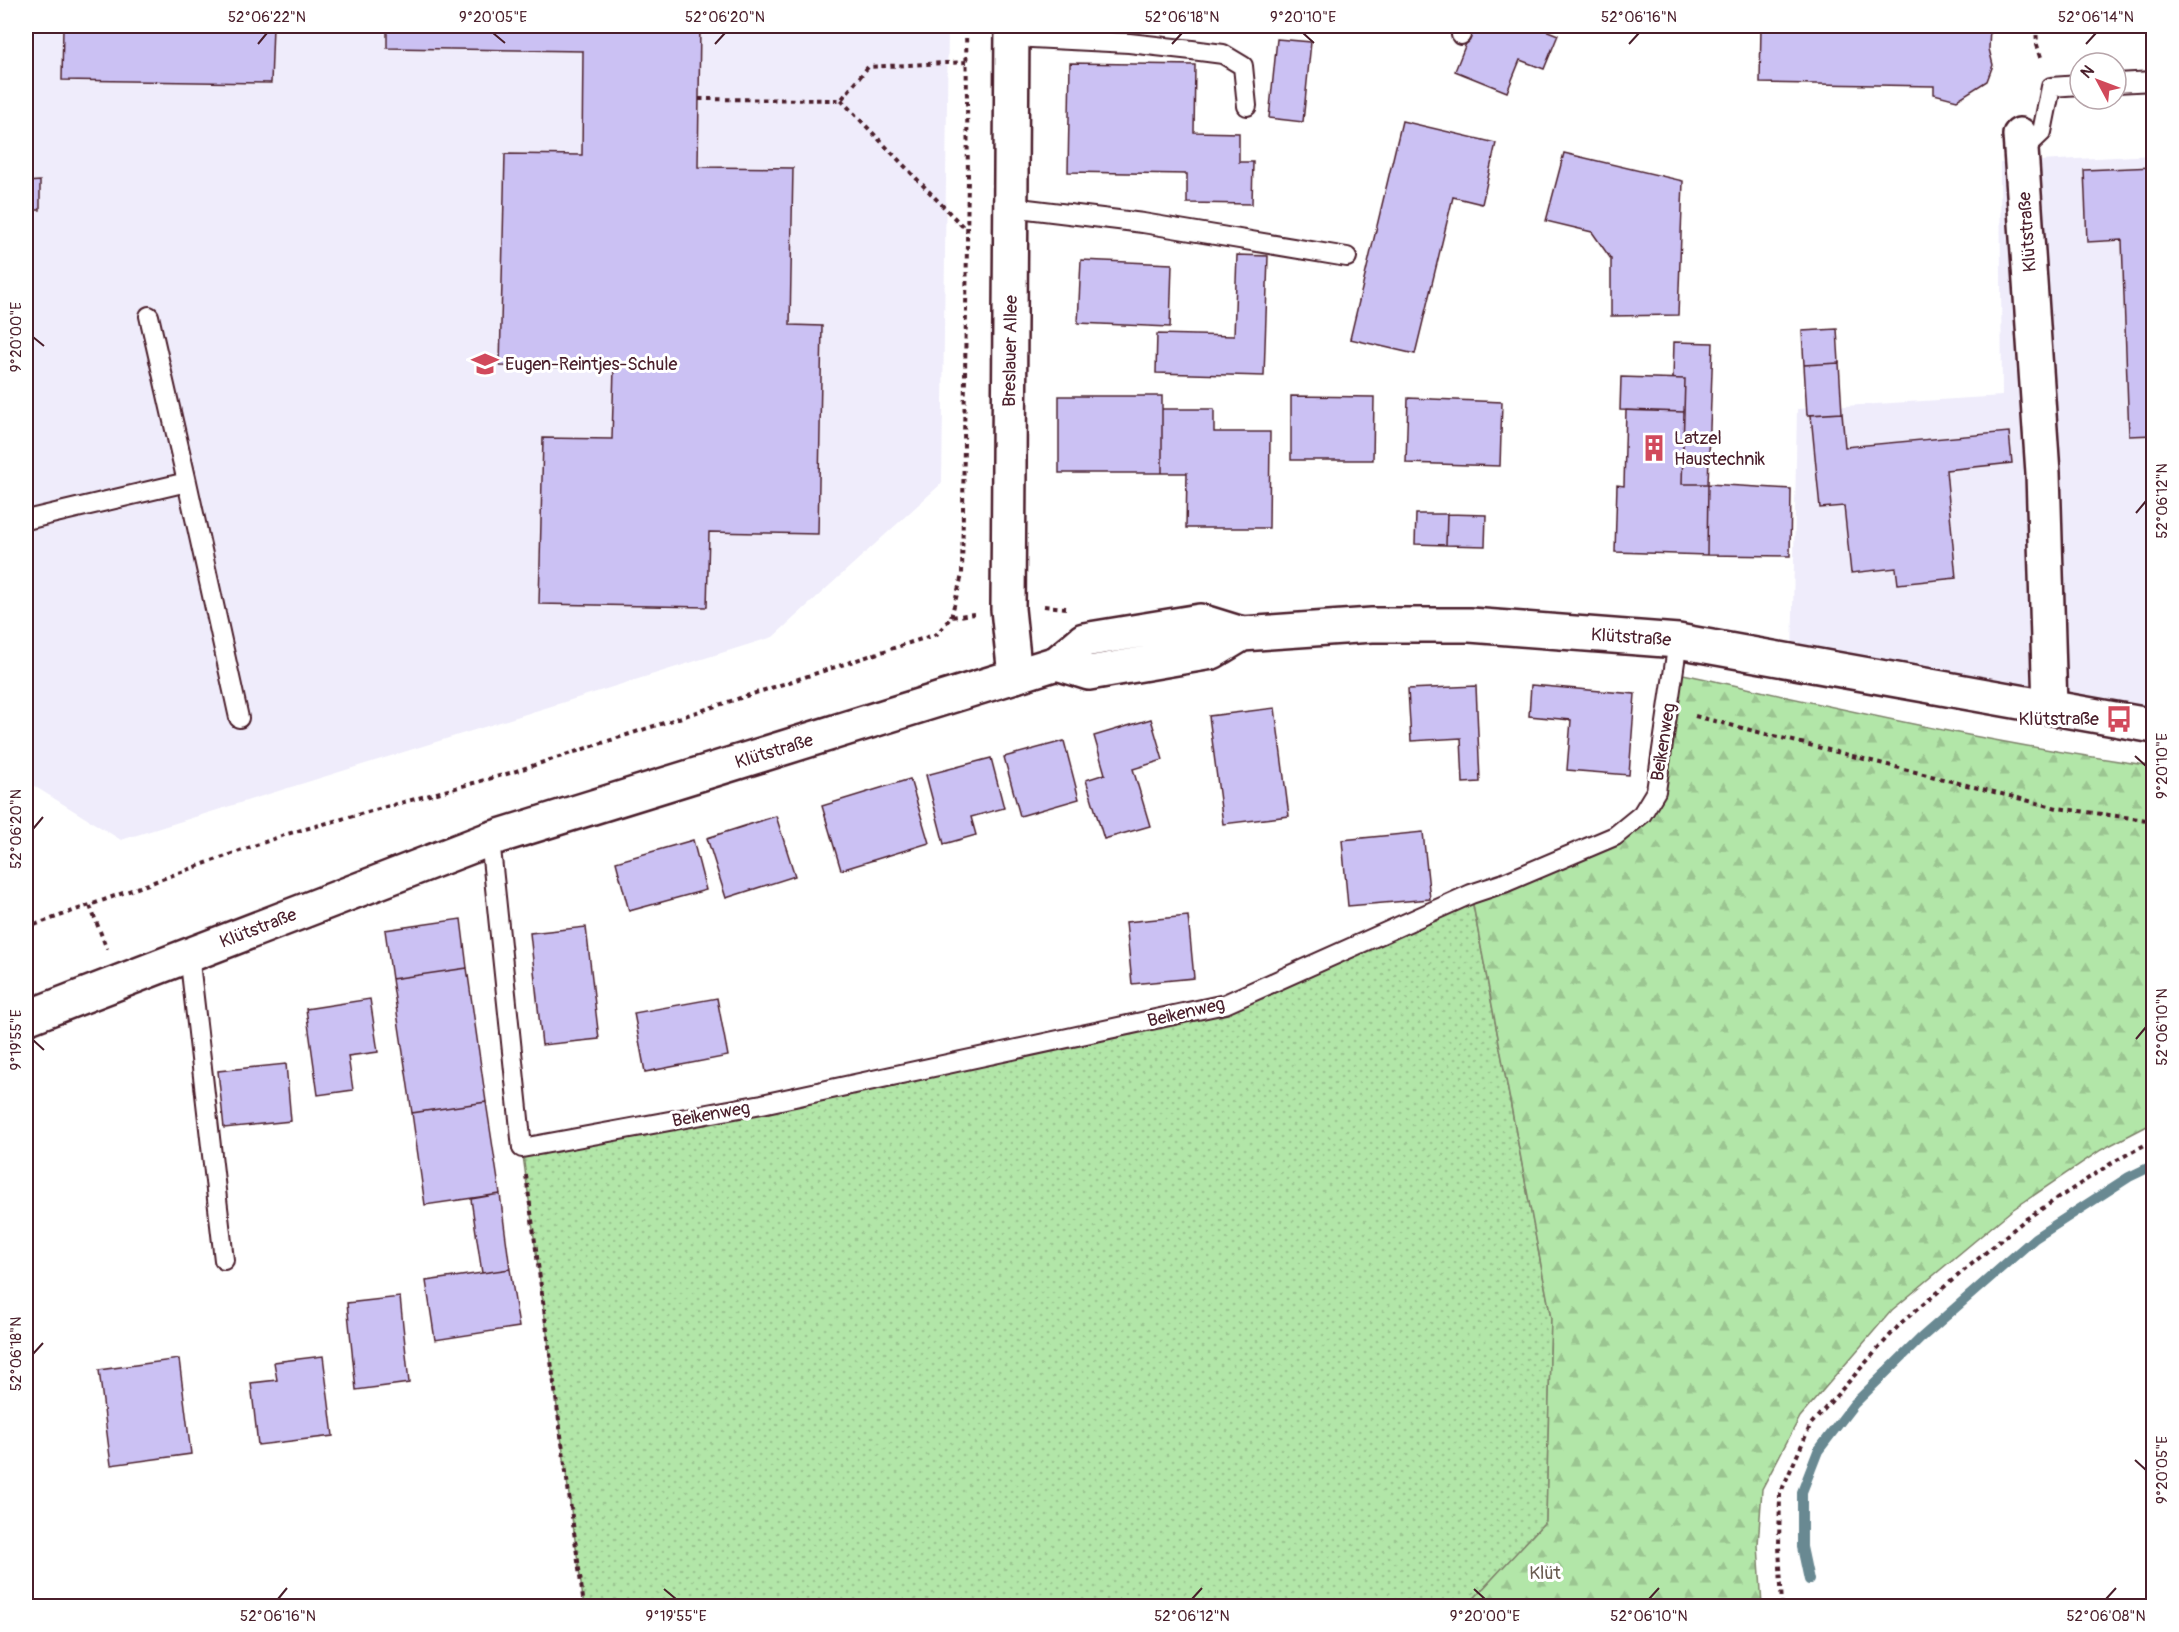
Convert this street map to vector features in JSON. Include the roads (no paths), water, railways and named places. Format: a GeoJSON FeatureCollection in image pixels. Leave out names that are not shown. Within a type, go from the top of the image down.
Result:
{"type":"FeatureCollection","features":[{"type":"Feature","properties":{"kind":"main road","name":"Breslauer Allee"},"geometry":{"type":"LineString","coordinates":[[1012,32],[1008,609],[1015,676]]}},
{"type":"Feature","properties":{"kind":"main road","name":"Klütstraße"},"geometry":{"type":"LineString","coordinates":[[2020,143],[2043,473],[2050,707]]}},
{"type":"Feature","properties":{"kind":"main road","name":"Klütstraße"},"geometry":{"type":"LineString","coordinates":[[26,1018],[490,839],[1057,663],[1084,640],[1200,621],[1242,634],[1372,625],[1470,625],[1678,641],[2154,726]]}},
{"type":"Feature","properties":{"kind":"lane"},"geometry":{"type":"LineString","coordinates":[[1012,32],[1223,54],[1243,66],[1247,106]]}},
{"type":"Feature","properties":{"kind":"lane"},"geometry":{"type":"LineString","coordinates":[[2128,82],[2154,81]]}},
{"type":"Feature","properties":{"kind":"lane","name":"Klütstraße"},"geometry":{"type":"LineString","coordinates":[[2020,143],[2042,132],[2050,87],[2068,86]]}},
{"type":"Feature","properties":{"kind":"lane"},"geometry":{"type":"LineString","coordinates":[[1011,207],[1143,223],[1347,257]]}},
{"type":"Feature","properties":{"kind":"lane"},"geometry":{"type":"LineString","coordinates":[[148,316],[239,718]]}},
{"type":"Feature","properties":{"kind":"lane"},"geometry":{"type":"LineString","coordinates":[[26,520],[187,482]]}},
{"type":"Feature","properties":{"kind":"lane","name":"Beikenweg"},"geometry":{"type":"LineString","coordinates":[[490,839],[522,1148],[762,1104],[1226,1004],[1471,894],[1615,836],[1642,814],[1656,791],[1678,641]]}},
{"type":"Feature","properties":{"kind":"lane"},"geometry":{"type":"LineString","coordinates":[[189,954],[224,1260]]}},
{"type":"Feature","properties":{"kind":"waterway"},"geometry":{"type":"LineString","coordinates":[[1809,1580],[1802,1547],[1802,1492],[1818,1451],[1854,1404],[1921,1338],[2035,1238],[2129,1177],[2154,1165]]}},
{"type":"Feature","properties":{"kind":"place","name":"Eugen-Reintjes-Schule"},"geometry":{"type":"Point","coordinates":[485,364]}},
{"type":"Feature","properties":{"kind":"place","name":"Latzel Haustechnik"},"geometry":{"type":"Point","coordinates":[1654,448]}},
{"type":"Feature","properties":{"kind":"place","name":"Klütstraße"},"geometry":{"type":"Point","coordinates":[2119,719]}},
{"type":"Feature","properties":{"kind":"park label","name":"Klüt"},"geometry":{"type":"Point","coordinates":[1545,1573]}}]}
